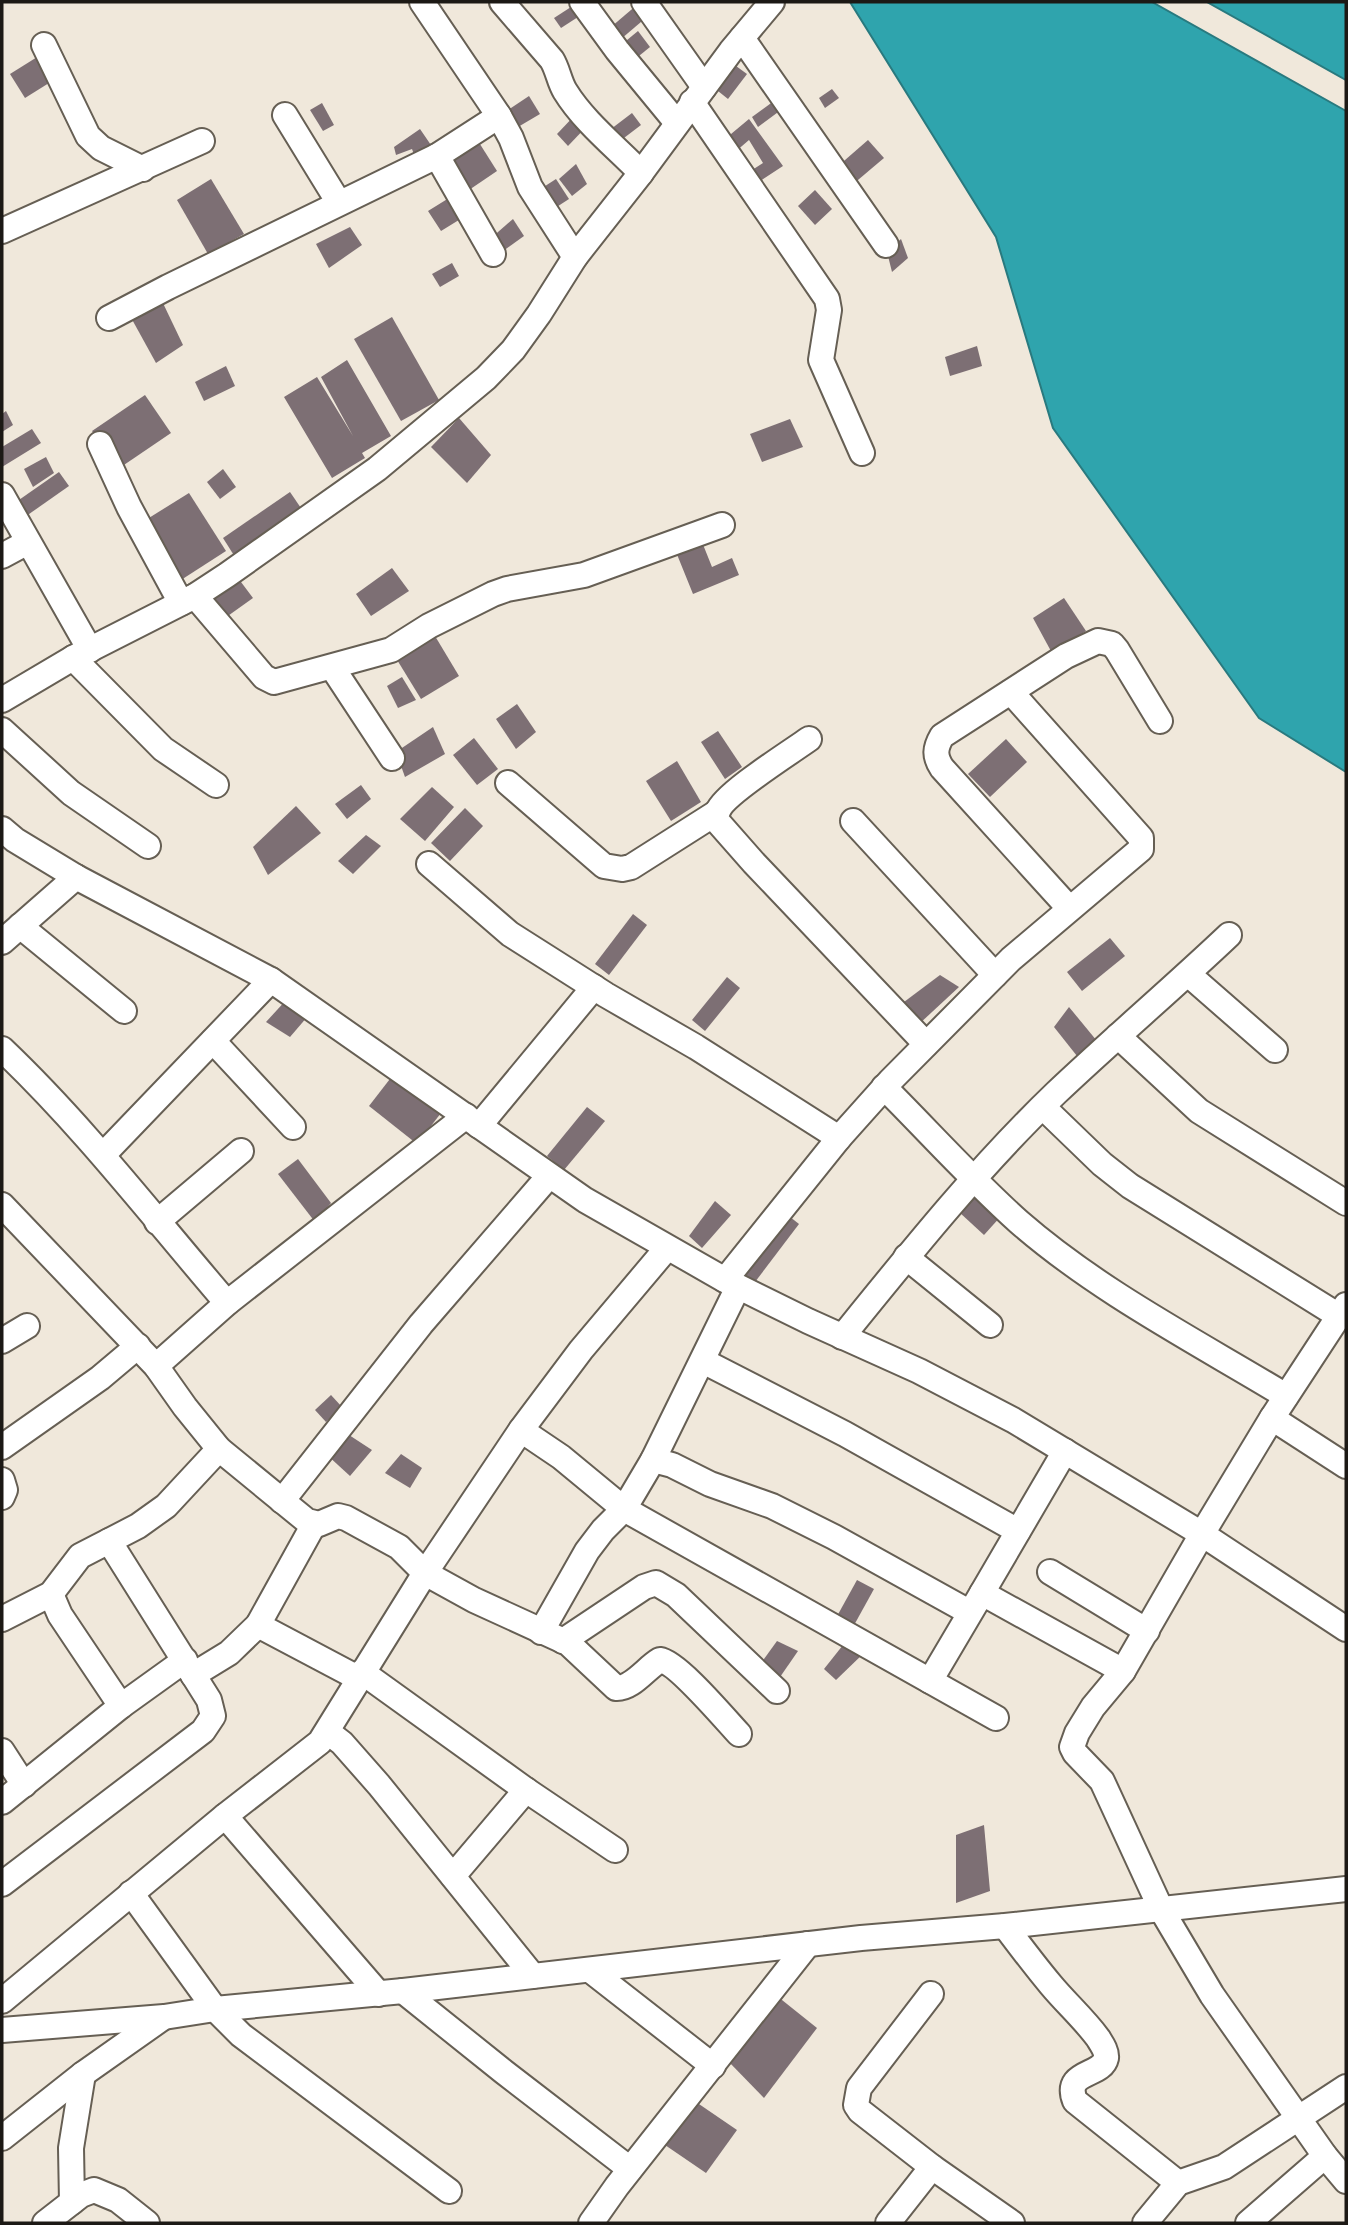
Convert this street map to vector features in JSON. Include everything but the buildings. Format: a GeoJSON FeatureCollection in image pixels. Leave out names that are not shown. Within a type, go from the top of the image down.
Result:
{"type":"FeatureCollection","features":[{"type":"Feature","properties":{"kind":"street"},"geometry":{"type":"LineString","coordinates":[[422,2],[499,116],[511,138],[530,187],[575,257]]}},
{"type":"Feature","properties":{"kind":"street"},"geometry":{"type":"LineString","coordinates":[[502,2],[552,60],[558,69],[563,89],[576,107],[641,173]]}},
{"type":"Feature","properties":{"kind":"street"},"geometry":{"type":"LineString","coordinates":[[582,2],[617,50],[677,123]]}},
{"type":"Feature","properties":{"kind":"street"},"geometry":{"type":"LineString","coordinates":[[644,2],[698,94],[827,299],[829,310],[821,360],[862,453]]}},
{"type":"Feature","properties":{"kind":"street"},"geometry":{"type":"LineString","coordinates":[[2,699],[82,654],[188,600],[376,469],[486,378],[513,350],[575,257],[698,94],[772,2]]}},
{"type":"Feature","properties":{"kind":"street"},"geometry":{"type":"LineString","coordinates":[[742,38],[886,244]]}},
{"type":"Feature","properties":{"kind":"street"},"geometry":{"type":"LineString","coordinates":[[44,46],[88,136],[101,148],[143,169]]}},
{"type":"Feature","properties":{"kind":"street"},"geometry":{"type":"LineString","coordinates":[[285,115],[339,203]]}},
{"type":"Feature","properties":{"kind":"street"},"geometry":{"type":"LineString","coordinates":[[109,318],[436,156],[499,116]]}},
{"type":"Feature","properties":{"kind":"street"},"geometry":{"type":"LineString","coordinates":[[2,232],[202,141]]}},
{"type":"Feature","properties":{"kind":"street"},"geometry":{"type":"LineString","coordinates":[[436,156],[494,254]]}},
{"type":"Feature","properties":{"kind":"street"},"geometry":{"type":"LineString","coordinates":[[100,444],[129,507],[188,600],[269,680],[285,680],[391,650],[429,626],[493,594],[584,575],[722,525]]}},
{"type":"Feature","properties":{"kind":"street"},"geometry":{"type":"LineString","coordinates":[[2,495],[28,542],[82,654],[163,749],[216,785]]}},
{"type":"Feature","properties":{"kind":"street"},"geometry":{"type":"LineString","coordinates":[[2,556],[28,542]]}},
{"type":"Feature","properties":{"kind":"street"},"geometry":{"type":"LineString","coordinates":[[1069,908],[937,760],[935,751],[942,736],[1066,656],[1098,641],[1105,641],[1117,650],[1160,721]]}},
{"type":"Feature","properties":{"kind":"street"},"geometry":{"type":"LineString","coordinates":[[332,667],[392,758]]}},
{"type":"Feature","properties":{"kind":"street"},"geometry":{"type":"LineString","coordinates":[[552,1636],[587,1551],[624,1509],[653,1460],[703,1361],[732,1284],[839,1139],[884,1087],[995,975],[1069,908],[1141,849],[1141,838],[1011,692]]}},
{"type":"Feature","properties":{"kind":"street"},"geometry":{"type":"LineString","coordinates":[[2,730],[71,793],[148,846]]}},
{"type":"Feature","properties":{"kind":"street"},"geometry":{"type":"LineString","coordinates":[[508,783],[604,866],[622,869],[631,867],[716,813],[719,807],[739,790],[809,739]]}},
{"type":"Feature","properties":{"kind":"street"},"geometry":{"type":"LineString","coordinates":[[716,813],[718,821],[754,863],[926,1044]]}},
{"type":"Feature","properties":{"kind":"street"},"geometry":{"type":"LineString","coordinates":[[853,821],[995,975]]}},
{"type":"Feature","properties":{"kind":"street"},"geometry":{"type":"LineString","coordinates":[[6,840],[271,979],[549,1176],[667,1248],[732,1284],[919,1371],[1013,1420],[1202,1534],[1346,1629]]}},
{"type":"Feature","properties":{"kind":"street"},"geometry":{"type":"LineString","coordinates":[[429,864],[510,934],[696,1047],[839,1139]]}},
{"type":"Feature","properties":{"kind":"street"},"geometry":{"type":"LineString","coordinates":[[76,877],[11,934],[124,1011]]}},
{"type":"Feature","properties":{"kind":"street"},"geometry":{"type":"LineString","coordinates":[[842,1337],[906,1257],[1042,1107],[1229,935]]}},
{"type":"Feature","properties":{"kind":"street"},"geometry":{"type":"LineString","coordinates":[[1188,974],[1275,1050]]}},
{"type":"Feature","properties":{"kind":"street"},"geometry":{"type":"LineString","coordinates":[[103,1155],[271,979]]}},
{"type":"Feature","properties":{"kind":"street"},"geometry":{"type":"LineString","coordinates":[[156,1366],[227,1303],[472,1121],[594,987]]}},
{"type":"Feature","properties":{"kind":"street"},"geometry":{"type":"LineString","coordinates":[[1118,1037],[1199,1111],[1346,1203]]}},
{"type":"Feature","properties":{"kind":"street"},"geometry":{"type":"LineString","coordinates":[[213,1041],[293,1127]]}},
{"type":"Feature","properties":{"kind":"street"},"geometry":{"type":"LineString","coordinates":[[2,1049],[44,1089],[103,1155],[227,1303]]}},
{"type":"Feature","properties":{"kind":"street"},"geometry":{"type":"LineString","coordinates":[[884,1087],[1019,1222],[1081,1269],[1286,1396]]}},
{"type":"Feature","properties":{"kind":"street"},"geometry":{"type":"LineString","coordinates":[[1042,1107],[1102,1164],[1130,1186],[1340,1326],[1286,1396],[1123,1671],[1093,1707],[1072,1747],[1102,1782],[1161,1909],[1212,1995],[1299,2120],[1346,2181]]}},
{"type":"Feature","properties":{"kind":"street"},"geometry":{"type":"LineString","coordinates":[[157,1222],[241,1151]]}},
{"type":"Feature","properties":{"kind":"street"},"geometry":{"type":"LineString","coordinates":[[282,1501],[421,1324],[549,1176]]}},
{"type":"Feature","properties":{"kind":"street"},"geometry":{"type":"LineString","coordinates":[[2,1205],[156,1366],[219,1449],[298,1515],[314,1524],[338,1516],[346,1518],[399,1547],[425,1573],[552,1636],[616,1688],[622,1689],[660,1660],[666,1661],[689,1681],[739,1734]]}},
{"type":"Feature","properties":{"kind":"street"},"geometry":{"type":"LineString","coordinates":[[2,2001],[225,1816],[313,1749],[326,1734],[425,1573],[521,1430],[582,1350],[667,1248]]}},
{"type":"Feature","properties":{"kind":"street"},"geometry":{"type":"LineString","coordinates":[[906,1257],[990,1325]]}},
{"type":"Feature","properties":{"kind":"street"},"geometry":{"type":"LineString","coordinates":[[2,1341],[27,1326]]}},
{"type":"Feature","properties":{"kind":"street"},"geometry":{"type":"LineString","coordinates":[[2,1447],[100,1378],[138,1346]]}},
{"type":"Feature","properties":{"kind":"street"},"geometry":{"type":"LineString","coordinates":[[703,1361],[845,1434],[1018,1531]]}},
{"type":"Feature","properties":{"kind":"street"},"geometry":{"type":"LineString","coordinates":[[1272,1418],[1346,1466]]}},
{"type":"Feature","properties":{"kind":"street"},"geometry":{"type":"LineString","coordinates":[[521,1430],[561,1457],[624,1509],[996,1718]]}},
{"type":"Feature","properties":{"kind":"street"},"geometry":{"type":"LineString","coordinates":[[2,1619],[51,1594],[80,1556],[138,1526],[166,1506],[219,1449]]}},
{"type":"Feature","properties":{"kind":"street"},"geometry":{"type":"LineString","coordinates":[[930,1681],[1065,1451]]}},
{"type":"Feature","properties":{"kind":"street"},"geometry":{"type":"LineString","coordinates":[[653,1460],[672,1465],[710,1484],[772,1506],[1123,1671]]}},
{"type":"Feature","properties":{"kind":"street"},"geometry":{"type":"LineString","coordinates":[[2,1480],[5,1490],[2,1497]]}},
{"type":"Feature","properties":{"kind":"street"},"geometry":{"type":"LineString","coordinates":[[2,1802],[121,1706],[189,1667],[229,1653],[258,1625],[314,1524]]}},
{"type":"Feature","properties":{"kind":"street"},"geometry":{"type":"LineString","coordinates":[[2,1885],[210,1723],[212,1707],[109,1541]]}},
{"type":"Feature","properties":{"kind":"street"},"geometry":{"type":"LineString","coordinates":[[1050,1572],[1147,1631]]}},
{"type":"Feature","properties":{"kind":"street"},"geometry":{"type":"LineString","coordinates":[[552,1636],[656,1583],[676,1595],[777,1691]]}},
{"type":"Feature","properties":{"kind":"street"},"geometry":{"type":"LineString","coordinates":[[51,1594],[60,1615],[121,1706]]}},
{"type":"Feature","properties":{"kind":"street"},"geometry":{"type":"LineString","coordinates":[[258,1625],[360,1675],[615,1850]]}},
{"type":"Feature","properties":{"kind":"street"},"geometry":{"type":"LineString","coordinates":[[326,1734],[342,1743],[533,1976]]}},
{"type":"Feature","properties":{"kind":"street"},"geometry":{"type":"LineString","coordinates":[[2,1751],[23,1785]]}},
{"type":"Feature","properties":{"kind":"street"},"geometry":{"type":"LineString","coordinates":[[453,1876],[526,1790]]}},
{"type":"Feature","properties":{"kind":"street"},"geometry":{"type":"LineString","coordinates":[[225,1816],[391,1992],[630,2169]]}},
{"type":"Feature","properties":{"kind":"street"},"geometry":{"type":"LineString","coordinates":[[2,2030],[164,2017],[215,2009],[391,1992],[807,1944],[1346,1889]]}},
{"type":"Feature","properties":{"kind":"street"},"geometry":{"type":"LineString","coordinates":[[131,1893],[215,2009],[266,2056],[449,2192]]}},
{"type":"Feature","properties":{"kind":"street"},"geometry":{"type":"LineString","coordinates":[[1004,1926],[1096,2036],[1105,2052],[1103,2063],[1077,2080],[1073,2094],[1075,2101],[1178,2183]]}},
{"type":"Feature","properties":{"kind":"street"},"geometry":{"type":"LineString","coordinates":[[591,2223],[630,2169],[807,1944]]}},
{"type":"Feature","properties":{"kind":"street"},"geometry":{"type":"LineString","coordinates":[[590,1970],[713,2066]]}},
{"type":"Feature","properties":{"kind":"street"},"geometry":{"type":"LineString","coordinates":[[931,1994],[859,2088],[855,2098],[856,2105],[860,2111],[932,2167],[1012,2223]]}},
{"type":"Feature","properties":{"kind":"street"},"geometry":{"type":"LineString","coordinates":[[2,2138],[83,2074],[164,2017]]}},
{"type":"Feature","properties":{"kind":"street"},"geometry":{"type":"LineString","coordinates":[[72,2202],[71,2148],[83,2074]]}},
{"type":"Feature","properties":{"kind":"street"},"geometry":{"type":"LineString","coordinates":[[1145,2223],[1178,2183],[1224,2167],[1346,2087]]}},
{"type":"Feature","properties":{"kind":"street"},"geometry":{"type":"LineString","coordinates":[[1248,2223],[1325,2156]]}},
{"type":"Feature","properties":{"kind":"street"},"geometry":{"type":"LineString","coordinates":[[888,2223],[932,2167]]}},
{"type":"Feature","properties":{"kind":"street"},"geometry":{"type":"LineString","coordinates":[[45,2223],[80,2195],[94,2190],[118,2200],[147,2223]]}},
{"type":"Feature","properties":{"kind":"water"},"geometry":{"type":"Polygon","coordinates":[[[850,2],[1152,2],[1346,111],[1346,772],[1259,718],[1053,428],[996,237],[850,2]]]}},
{"type":"Feature","properties":{"kind":"water"},"geometry":{"type":"Polygon","coordinates":[[[1207,2],[1346,2],[1346,80],[1207,2]]]}}]}
